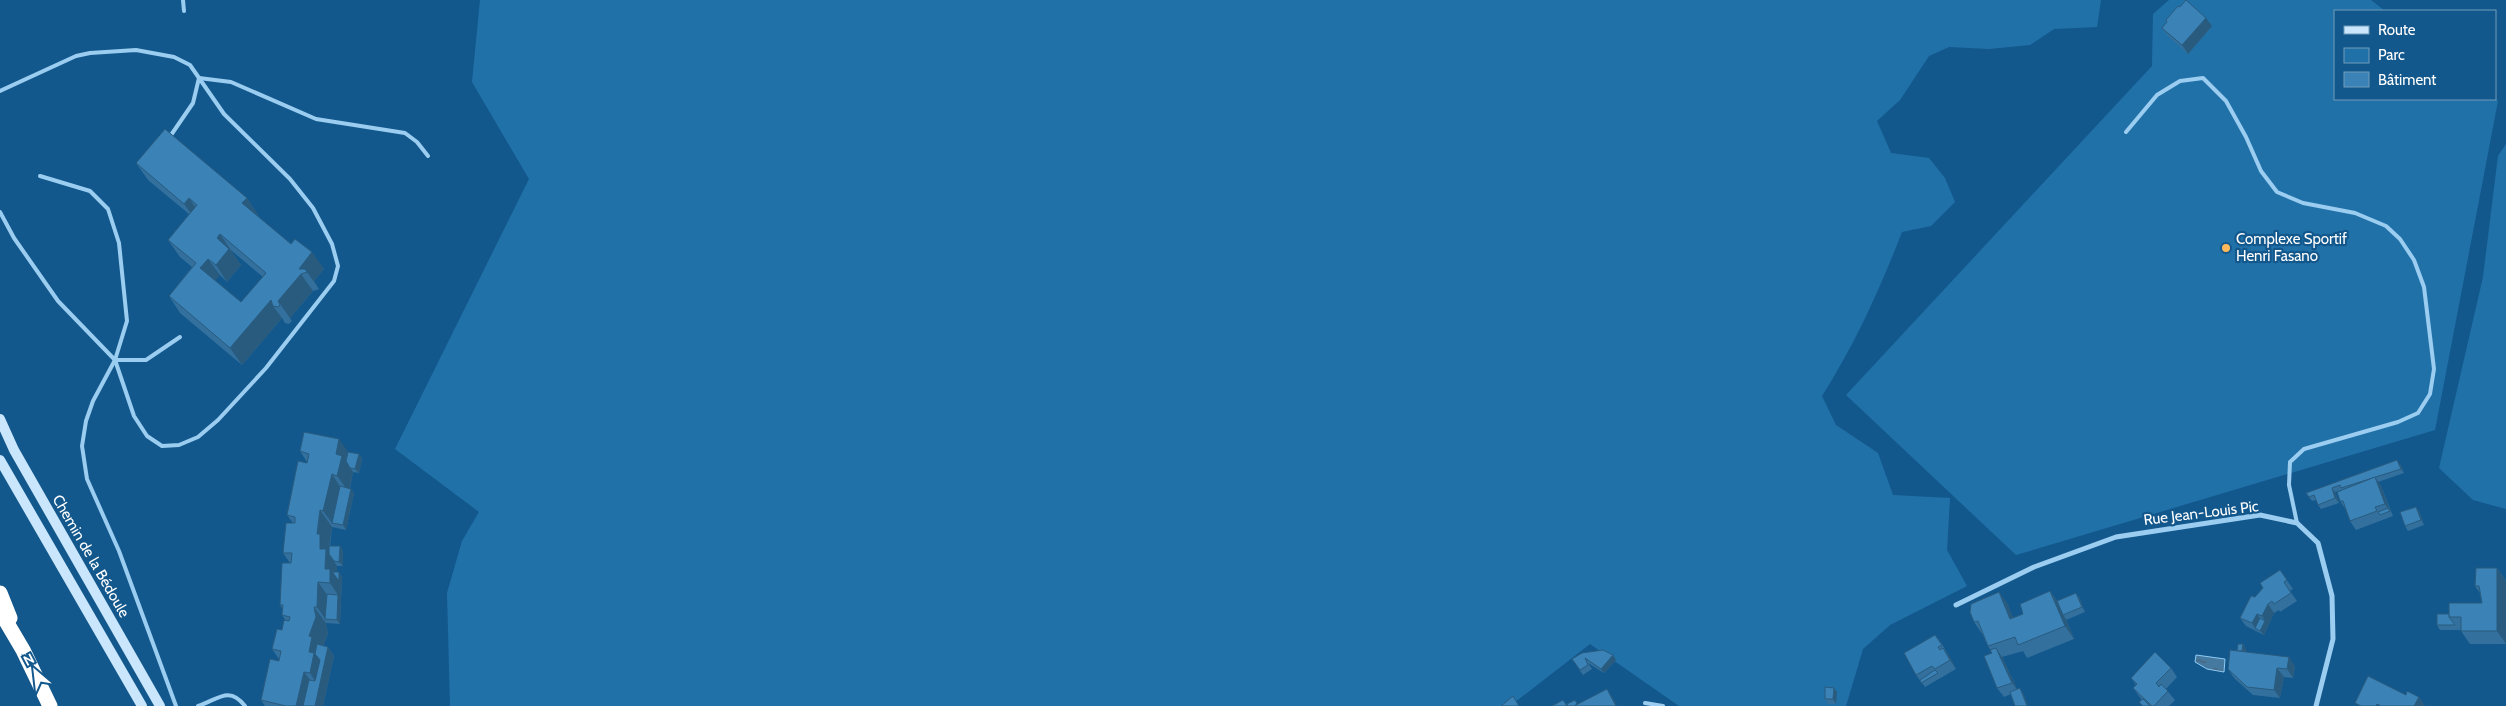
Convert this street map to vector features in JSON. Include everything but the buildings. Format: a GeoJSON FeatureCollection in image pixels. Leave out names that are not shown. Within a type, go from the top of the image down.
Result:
{"type":"FeatureCollection","features":[{"type":"Feature","properties":{"kind":"highway"},"geometry":{"type":"LineString","coordinates":[[0,593],[23,650],[50,706]]}},
{"type":"Feature","properties":{"kind":"highway"},"geometry":{"type":"LineString","coordinates":[[0,611],[23,650]]}},
{"type":"Feature","properties":{"kind":"street","name":"Chemin de la Bédoule"},"geometry":{"type":"LineString","coordinates":[[0,419],[14,450],[160,706]]}},
{"type":"Feature","properties":{"kind":"street"},"geometry":{"type":"LineString","coordinates":[[0,460],[142,706]]}},
{"type":"Feature","properties":{"kind":"street","name":"Rue Jean-Louis Pic"},"geometry":{"type":"LineString","coordinates":[[1956,605],[2034,567],[2116,537],[2260,515],[2297,523]]}},
{"type":"Feature","properties":{"kind":"street"},"geometry":{"type":"LineString","coordinates":[[2297,523],[2318,543],[2332,596],[2333,639],[2316,706]]}},
{"type":"Feature","properties":{"kind":"lane"},"geometry":{"type":"LineString","coordinates":[[184,0],[184,11]]}},
{"type":"Feature","properties":{"kind":"lane"},"geometry":{"type":"LineString","coordinates":[[0,91],[76,56],[90,53],[136,50],[174,57],[190,65],[224,114],[290,179],[313,208],[332,244],[338,266],[334,281],[266,368],[218,420],[198,437],[179,445],[162,446],[147,436],[134,416],[115,360],[58,301],[14,238],[0,212]]}},
{"type":"Feature","properties":{"kind":"lane"},"geometry":{"type":"LineString","coordinates":[[165,142],[193,103],[200,78]]}},
{"type":"Feature","properties":{"kind":"lane"},"geometry":{"type":"LineString","coordinates":[[200,78],[232,82],[316,119],[405,132],[417,142],[428,156]]}},
{"type":"Feature","properties":{"kind":"lane"},"geometry":{"type":"LineString","coordinates":[[2126,132],[2158,95],[2180,81],[2203,78],[2226,101],[2246,137],[2261,171],[2277,192],[2303,203],[2355,213],[2386,226],[2400,239],[2414,260],[2424,287],[2432,341],[2434,369],[2430,394],[2418,413],[2398,422],[2304,449],[2290,462],[2290,484],[2297,523]]}},
{"type":"Feature","properties":{"kind":"lane"},"geometry":{"type":"LineString","coordinates":[[40,176],[90,191],[108,209],[120,243],[127,321],[115,360],[93,401],[86,421],[82,446],[86,479],[119,552],[176,706]]}},
{"type":"Feature","properties":{"kind":"lane"},"geometry":{"type":"LineString","coordinates":[[115,360],[146,360],[180,337]]}},
{"type":"Feature","properties":{"kind":"lane"},"geometry":{"type":"LineString","coordinates":[[199,706],[227,695],[239,698],[245,706]]}},
{"type":"Feature","properties":{"kind":"lane"},"geometry":{"type":"LineString","coordinates":[[1644,703],[1663,706]]}},
{"type":"Feature","properties":{"kind":"green space"},"geometry":{"type":"Polygon","coordinates":[[[480,0],[2101,0],[2097,27],[2054,29],[2030,45],[1989,49],[1949,47],[1929,56],[1900,100],[1877,121],[1891,153],[1929,158],[1945,178],[1955,202],[1931,226],[1902,232],[1866,316],[1822,396],[1836,425],[1878,453],[1893,495],[1950,498],[1947,550],[1967,586],[1890,625],[1863,649],[1846,706],[1679,706],[1590,644],[1510,706],[450,706],[447,593],[462,541],[479,512],[395,449],[529,179],[472,82],[480,0]]]}},
{"type":"Feature","properties":{"kind":"green space","name":"Complexe Sportif Henri Fasano"},"geometry":{"type":"Polygon","coordinates":[[[2169,0],[2371,0],[2384,10],[2334,10],[2334,100],[2496,99],[2498,101],[2435,430],[2016,555],[1846,395],[2152,66],[2153,14],[2169,0]]]}},
{"type":"Feature","properties":{"kind":"green space"},"geometry":{"type":"Polygon","coordinates":[[[2506,144],[2506,509],[2473,500],[2439,468],[2483,277],[2498,156],[2506,144]]]}},
{"type":"Feature","properties":{"kind":"water"},"geometry":{"type":"Polygon","coordinates":[[[2196,655],[2225,659],[2224,672],[2207,669],[2195,662],[2196,655]]]}},
{"type":"Feature","properties":{"kind":"place","name":"Complexe Sportif Henri Fasano"},"geometry":{"type":"Point","coordinates":[2226,248]}}]}
